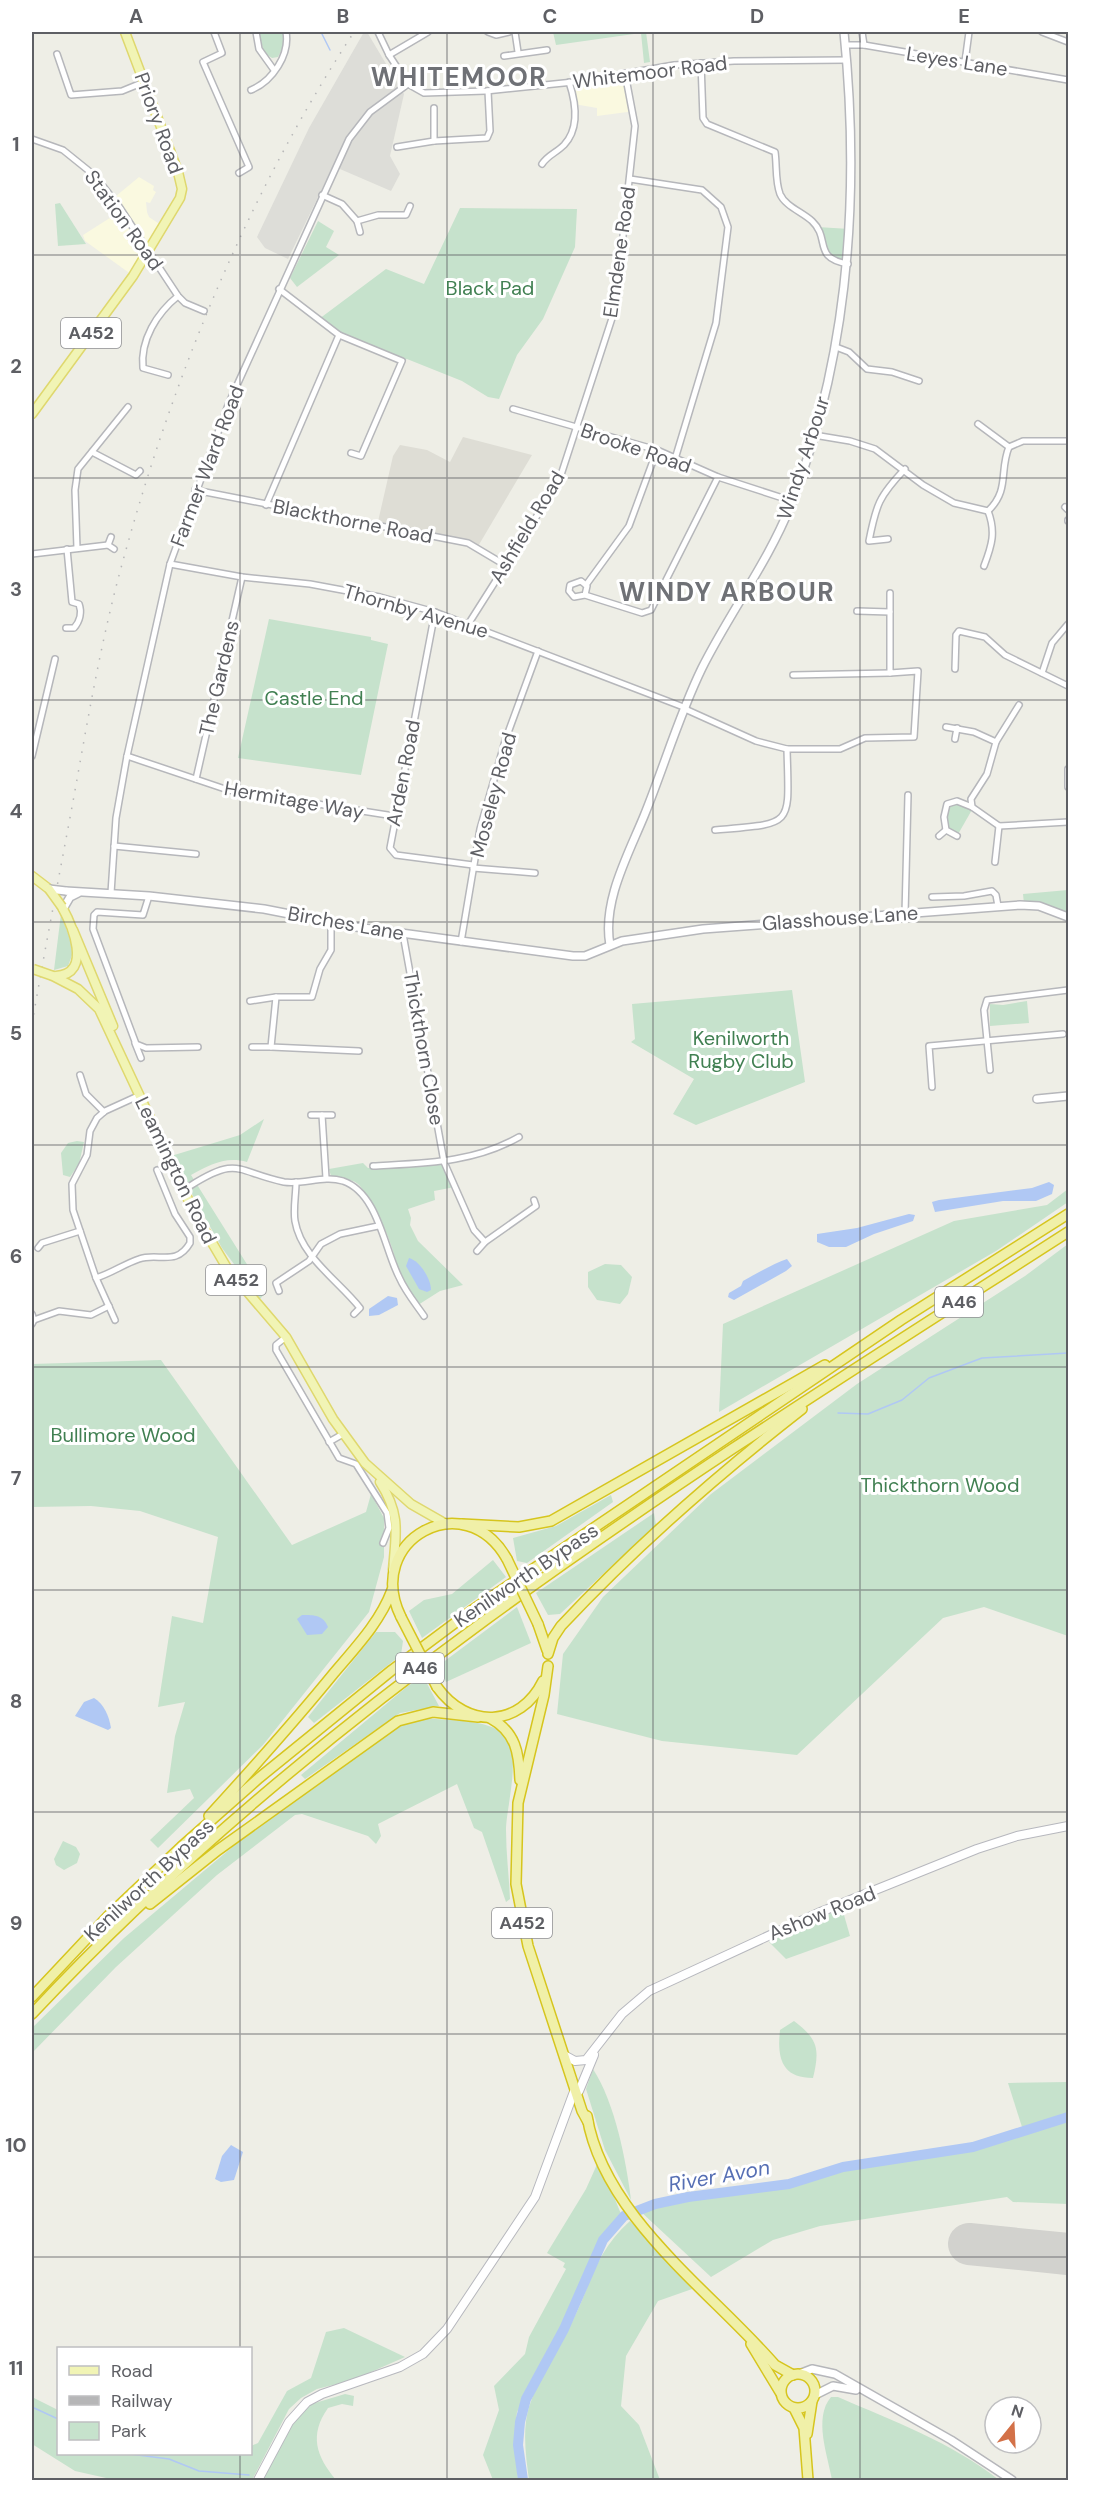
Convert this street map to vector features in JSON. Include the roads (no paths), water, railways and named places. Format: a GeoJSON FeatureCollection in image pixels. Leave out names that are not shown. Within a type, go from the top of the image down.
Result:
{"type":"FeatureCollection","features":[{"type":"Feature","properties":{"kind":"highway","name":"Kenilworth Bypass"},"geometry":{"type":"LineString","coordinates":[[32,1997],[109,1915],[181,1847],[337,1713],[471,1611],[868,1343],[1068,1214]]}},
{"type":"Feature","properties":{"kind":"highway","name":"Kenilworth Bypass"},"geometry":{"type":"LineString","coordinates":[[32,2014],[230,1823],[386,1693],[603,1535],[1068,1232]]}},
{"type":"Feature","properties":{"kind":"highway"},"geometry":{"type":"LineString","coordinates":[[478,1717],[457,1708],[437,1688],[401,1617],[392,1590],[392,1572],[403,1548],[429,1528],[446,1524],[519,1527],[551,1521],[793,1382],[868,1343]]}},
{"type":"Feature","properties":{"kind":"highway"},"geometry":{"type":"LineString","coordinates":[[112,1935],[218,1850],[398,1721],[433,1712],[490,1718],[515,1711],[529,1702],[537,1693],[548,1666],[548,1654],[553,1638],[561,1626],[646,1540],[698,1492],[849,1373]]}},
{"type":"Feature","properties":{"kind":"highway"},"geometry":{"type":"LineString","coordinates":[[462,1524],[488,1535],[501,1548],[538,1624],[548,1654]]}},
{"type":"Feature","properties":{"kind":"highway"},"geometry":{"type":"LineString","coordinates":[[181,1847],[285,1733],[360,1642],[381,1614],[392,1590]]}},
{"type":"Feature","properties":{"kind":"highway","name":"A452"},"geometry":{"type":"LineString","coordinates":[[520,1789],[544,1695],[548,1666]]}},
{"type":"Feature","properties":{"kind":"highway","name":"A452"},"geometry":{"type":"LineString","coordinates":[[490,1718],[508,1730],[515,1741],[520,1757],[515,1849],[519,1905],[528,1946],[603,2162],[621,2197],[641,2226],[775,2365],[796,2374]]}},
{"type":"Feature","properties":{"kind":"highway","name":"A452"},"geometry":{"type":"LineString","coordinates":[[577,2090],[582,2111],[588,2122]]}},
{"type":"Feature","properties":{"kind":"highway","name":"A452"},"geometry":{"type":"LineString","coordinates":[[740,2327],[780,2391]]}},
{"type":"Feature","properties":{"kind":"highway"},"geometry":{"type":"LineString","coordinates":[[805,2441],[813,2398],[812,2380],[796,2374],[783,2381],[780,2391],[785,2403],[794,2408],[803,2424],[808,2481]]}},
{"type":"Feature","properties":{"kind":"highway"},"geometry":{"type":"LineString","coordinates":[[794,2408],[804,2407],[813,2398]]}},
{"type":"Feature","properties":{"kind":"main road","name":"Priory Road"},"geometry":{"type":"LineString","coordinates":[[125,32],[180,180],[180,198],[149,251]]}},
{"type":"Feature","properties":{"kind":"main road","name":"A452"},"geometry":{"type":"LineString","coordinates":[[32,414],[149,251]]}},
{"type":"Feature","properties":{"kind":"main road","name":"A452"},"geometry":{"type":"LineString","coordinates":[[32,875],[48,888],[62,908],[73,930],[77,951],[75,963],[64,974],[53,976],[32,969]]}},
{"type":"Feature","properties":{"kind":"main road","name":"Leamington Road"},"geometry":{"type":"LineString","coordinates":[[73,930],[112,1024],[120,1053]]}},
{"type":"Feature","properties":{"kind":"main road","name":"Leamington Road"},"geometry":{"type":"LineString","coordinates":[[53,976],[70,983],[92,1001],[109,1027],[138,1096],[179,1182],[227,1268],[286,1337],[343,1434],[373,1472],[396,1513],[392,1572]]}},
{"type":"Feature","properties":{"kind":"main road","name":"Leamington Road"},"geometry":{"type":"LineString","coordinates":[[373,1472],[418,1509],[446,1524]]}},
{"type":"Feature","properties":{"kind":"main road","name":"Ashow Road"},"geometry":{"type":"LineString","coordinates":[[258,2481],[289,2422],[307,2402],[322,2394],[400,2367],[423,2354],[440,2338],[494,2262],[535,2196],[562,2120],[598,2048],[622,2014],[641,1995],[734,1950],[977,1849],[1017,1836],[1068,1826]]}},
{"type":"Feature","properties":{"kind":"main road"},"geometry":{"type":"LineString","coordinates":[[565,2054],[579,2061],[586,2060],[598,2048]]}},
{"type":"Feature","properties":{"kind":"main road"},"geometry":{"type":"LineString","coordinates":[[562,2120],[570,2110],[582,2111]]}},
{"type":"Feature","properties":{"kind":"street"},"geometry":{"type":"LineString","coordinates":[[214,32],[222,53],[203,62],[249,167],[239,173]]}},
{"type":"Feature","properties":{"kind":"street"},"geometry":{"type":"LineString","coordinates":[[256,32],[259,49],[274,70]]}},
{"type":"Feature","properties":{"kind":"street"},"geometry":{"type":"LineString","coordinates":[[251,90],[264,82],[283,59],[286,32]]}},
{"type":"Feature","properties":{"kind":"street"},"geometry":{"type":"LineString","coordinates":[[378,32],[389,55],[408,84]]}},
{"type":"Feature","properties":{"kind":"street"},"geometry":{"type":"LineString","coordinates":[[389,55],[420,33],[428,32]]}},
{"type":"Feature","properties":{"kind":"street"},"geometry":{"type":"LineString","coordinates":[[488,32],[496,34],[509,32]]}},
{"type":"Feature","properties":{"kind":"street"},"geometry":{"type":"LineString","coordinates":[[515,32],[518,52]]}},
{"type":"Feature","properties":{"kind":"street","name":"Windy Arbour"},"geometry":{"type":"LineString","coordinates":[[610,945],[607,930],[616,886],[685,708],[704,663],[764,558],[792,501],[814,435],[836,347],[848,264],[853,130],[844,32]]}},
{"type":"Feature","properties":{"kind":"street"},"geometry":{"type":"LineString","coordinates":[[862,32],[864,45]]}},
{"type":"Feature","properties":{"kind":"street"},"geometry":{"type":"LineString","coordinates":[[965,62],[969,32]]}},
{"type":"Feature","properties":{"kind":"street"},"geometry":{"type":"LineString","coordinates":[[1042,32],[1068,42]]}},
{"type":"Feature","properties":{"kind":"street","name":"Leyes Lane"},"geometry":{"type":"LineString","coordinates":[[846,45],[864,45],[1068,80]]}},
{"type":"Feature","properties":{"kind":"street"},"geometry":{"type":"LineString","coordinates":[[504,56],[518,52],[547,50]]}},
{"type":"Feature","properties":{"kind":"street"},"geometry":{"type":"LineString","coordinates":[[57,54],[71,95],[122,91],[144,82]]}},
{"type":"Feature","properties":{"kind":"street","name":"Whitemoor Road"},"geometry":{"type":"LineString","coordinates":[[408,84],[424,93],[488,91],[701,63],[847,60]]}},
{"type":"Feature","properties":{"kind":"street"},"geometry":{"type":"LineString","coordinates":[[701,63],[703,118],[707,124],[775,152],[778,191],[782,199],[817,226],[826,255],[833,261],[848,264]]}},
{"type":"Feature","properties":{"kind":"street","name":"Elmdene Road"},"geometry":{"type":"LineString","coordinates":[[578,428],[615,309],[635,126],[625,73]]}},
{"type":"Feature","properties":{"kind":"street"},"geometry":{"type":"LineString","coordinates":[[542,164],[550,154],[565,144],[574,128],[574,104],[569,82]]}},
{"type":"Feature","properties":{"kind":"street","name":"Farmer Ward Road"},"geometry":{"type":"LineString","coordinates":[[111,893],[114,846],[127,756],[170,564],[195,490],[228,405],[351,135],[363,118],[408,84]]}},
{"type":"Feature","properties":{"kind":"street"},"geometry":{"type":"LineString","coordinates":[[398,147],[434,141],[487,138],[490,131],[488,91]]}},
{"type":"Feature","properties":{"kind":"street"},"geometry":{"type":"LineString","coordinates":[[434,108],[434,141]]}},
{"type":"Feature","properties":{"kind":"street","name":"Station Road"},"geometry":{"type":"LineString","coordinates":[[32,139],[63,150],[83,163],[106,190],[178,296]]}},
{"type":"Feature","properties":{"kind":"street"},"geometry":{"type":"LineString","coordinates":[[630,179],[702,190],[721,207],[728,227],[716,323],[675,459]]}},
{"type":"Feature","properties":{"kind":"street"},"geometry":{"type":"LineString","coordinates":[[322,195],[342,204],[357,221],[360,232]]}},
{"type":"Feature","properties":{"kind":"street"},"geometry":{"type":"LineString","coordinates":[[357,221],[378,214],[406,217],[410,206]]}},
{"type":"Feature","properties":{"kind":"street"},"geometry":{"type":"LineString","coordinates":[[279,289],[339,335],[402,361],[363,457],[351,453]]}},
{"type":"Feature","properties":{"kind":"street"},"geometry":{"type":"LineString","coordinates":[[168,375],[143,368],[142,357],[146,339],[167,305],[178,296],[185,303],[204,311]]}},
{"type":"Feature","properties":{"kind":"street"},"geometry":{"type":"LineString","coordinates":[[266,505],[339,335]]}},
{"type":"Feature","properties":{"kind":"street"},"geometry":{"type":"LineString","coordinates":[[836,347],[849,352],[867,369],[892,372],[919,381]]}},
{"type":"Feature","properties":{"kind":"street"},"geometry":{"type":"LineString","coordinates":[[77,548],[75,490],[78,469],[128,407]]}},
{"type":"Feature","properties":{"kind":"street","name":"Brooke Road"},"geometry":{"type":"LineString","coordinates":[[513,409],[657,450],[718,477],[792,501]]}},
{"type":"Feature","properties":{"kind":"street"},"geometry":{"type":"LineString","coordinates":[[978,424],[1009,447]]}},
{"type":"Feature","properties":{"kind":"street","name":"Ashfield Road"},"geometry":{"type":"LineString","coordinates":[[469,623],[559,481],[578,428]]}},
{"type":"Feature","properties":{"kind":"street"},"geometry":{"type":"LineString","coordinates":[[814,435],[850,441],[875,449],[905,469],[923,485],[954,503],[988,511]]}},
{"type":"Feature","properties":{"kind":"street"},"geometry":{"type":"LineString","coordinates":[[1009,447],[1023,441],[1068,441]]}},
{"type":"Feature","properties":{"kind":"street"},"geometry":{"type":"LineString","coordinates":[[988,511],[998,501],[1009,447]]}},
{"type":"Feature","properties":{"kind":"street"},"geometry":{"type":"LineString","coordinates":[[585,595],[586,585],[629,526],[657,450]]}},
{"type":"Feature","properties":{"kind":"street"},"geometry":{"type":"LineString","coordinates":[[92,452],[136,475],[140,471]]}},
{"type":"Feature","properties":{"kind":"street"},"geometry":{"type":"LineString","coordinates":[[888,539],[869,541],[875,510],[883,491],[905,469]]}},
{"type":"Feature","properties":{"kind":"street"},"geometry":{"type":"LineString","coordinates":[[586,585],[577,581],[569,588],[574,597],[585,595],[642,613],[651,610],[718,477]]}},
{"type":"Feature","properties":{"kind":"street","name":"Blackthorne Road"},"geometry":{"type":"LineString","coordinates":[[195,490],[468,543],[505,565]]}},
{"type":"Feature","properties":{"kind":"street"},"geometry":{"type":"LineString","coordinates":[[984,566],[994,541],[994,527],[988,511]]}},
{"type":"Feature","properties":{"kind":"street"},"geometry":{"type":"LineString","coordinates":[[108,545],[111,537]]}},
{"type":"Feature","properties":{"kind":"street"},"geometry":{"type":"LineString","coordinates":[[32,554],[108,545],[114,549]]}},
{"type":"Feature","properties":{"kind":"street"},"geometry":{"type":"LineString","coordinates":[[66,628],[74,628],[78,623],[81,610],[79,604],[72,602],[67,549]]}},
{"type":"Feature","properties":{"kind":"street","name":"Thornby Avenue"},"geometry":{"type":"LineString","coordinates":[[170,564],[242,577],[310,584],[380,597],[435,612],[469,623],[685,708],[756,741],[787,749],[840,749],[865,738],[914,737],[918,671],[890,673]]}},
{"type":"Feature","properties":{"kind":"street","name":"The Gardens"},"geometry":{"type":"LineString","coordinates":[[196,779],[242,577]]}},
{"type":"Feature","properties":{"kind":"street"},"geometry":{"type":"LineString","coordinates":[[794,675],[890,673],[890,593]]}},
{"type":"Feature","properties":{"kind":"street"},"geometry":{"type":"LineString","coordinates":[[857,611],[890,612]]}},
{"type":"Feature","properties":{"kind":"street","name":"Arden Road"},"geometry":{"type":"LineString","coordinates":[[435,612],[394,816],[391,852],[473,866]]}},
{"type":"Feature","properties":{"kind":"street"},"geometry":{"type":"LineString","coordinates":[[1042,673],[1052,643],[1068,624]]}},
{"type":"Feature","properties":{"kind":"street"},"geometry":{"type":"LineString","coordinates":[[955,669],[956,635],[964,631],[985,637],[1005,655],[1068,686]]}},
{"type":"Feature","properties":{"kind":"street","name":"Moseley Road"},"geometry":{"type":"LineString","coordinates":[[461,942],[480,829],[502,751],[538,651]]}},
{"type":"Feature","properties":{"kind":"street"},"geometry":{"type":"LineString","coordinates":[[32,756],[55,660]]}},
{"type":"Feature","properties":{"kind":"street"},"geometry":{"type":"LineString","coordinates":[[972,807],[971,799],[987,774],[996,742],[1019,705]]}},
{"type":"Feature","properties":{"kind":"street"},"geometry":{"type":"LineString","coordinates":[[946,727],[957,728],[996,742]]}},
{"type":"Feature","properties":{"kind":"street"},"geometry":{"type":"LineString","coordinates":[[955,739],[957,728]]}},
{"type":"Feature","properties":{"kind":"street"},"geometry":{"type":"LineString","coordinates":[[715,830],[770,825],[783,818],[789,806],[787,749]]}},
{"type":"Feature","properties":{"kind":"street","name":"Hermitage Way"},"geometry":{"type":"LineString","coordinates":[[127,756],[251,795],[394,816]]}},
{"type":"Feature","properties":{"kind":"street"},"geometry":{"type":"LineString","coordinates":[[1068,769],[1068,787]]}},
{"type":"Feature","properties":{"kind":"street"},"geometry":{"type":"LineString","coordinates":[[905,914],[908,795]]}},
{"type":"Feature","properties":{"kind":"street"},"geometry":{"type":"LineString","coordinates":[[946,830],[944,817],[946,804],[957,801],[972,807],[999,826],[1068,822]]}},
{"type":"Feature","properties":{"kind":"street"},"geometry":{"type":"LineString","coordinates":[[995,862],[999,826]]}},
{"type":"Feature","properties":{"kind":"street"},"geometry":{"type":"LineString","coordinates":[[939,836],[946,830]]}},
{"type":"Feature","properties":{"kind":"street"},"geometry":{"type":"LineString","coordinates":[[946,830],[957,836]]}},
{"type":"Feature","properties":{"kind":"street"},"geometry":{"type":"LineString","coordinates":[[114,846],[196,854]]}},
{"type":"Feature","properties":{"kind":"street"},"geometry":{"type":"LineString","coordinates":[[473,866],[535,873]]}},
{"type":"Feature","properties":{"kind":"street","name":"Birches Lane"},"geometry":{"type":"LineString","coordinates":[[48,888],[149,896],[264,909],[403,934],[573,956],[585,956],[610,945]]}},
{"type":"Feature","properties":{"kind":"street"},"geometry":{"type":"LineString","coordinates":[[62,908],[70,897],[80,891]]}},
{"type":"Feature","properties":{"kind":"street"},"geometry":{"type":"LineString","coordinates":[[932,897],[964,896],[992,891],[996,895],[998,906]]}},
{"type":"Feature","properties":{"kind":"street"},"geometry":{"type":"LineString","coordinates":[[141,1058],[92,924],[94,915],[101,911],[143,915],[149,896]]}},
{"type":"Feature","properties":{"kind":"street","name":"Glasshouse Lane"},"geometry":{"type":"LineString","coordinates":[[610,945],[703,928],[998,906],[1039,906],[1068,916]]}},
{"type":"Feature","properties":{"kind":"street"},"geometry":{"type":"LineString","coordinates":[[250,1001],[276,997],[312,997],[320,969],[331,950],[331,922]]}},
{"type":"Feature","properties":{"kind":"street","name":"Thickthorn Close"},"geometry":{"type":"LineString","coordinates":[[403,934],[444,1162],[474,1230],[485,1242]]}},
{"type":"Feature","properties":{"kind":"street"},"geometry":{"type":"LineString","coordinates":[[990,1070],[984,1006],[987,1000],[1068,990]]}},
{"type":"Feature","properties":{"kind":"street"},"geometry":{"type":"LineString","coordinates":[[271,1047],[276,997]]}},
{"type":"Feature","properties":{"kind":"street"},"geometry":{"type":"LineString","coordinates":[[932,1087],[929,1046],[1063,1035]]}},
{"type":"Feature","properties":{"kind":"street"},"geometry":{"type":"LineString","coordinates":[[134,1041],[146,1048],[198,1047]]}},
{"type":"Feature","properties":{"kind":"street"},"geometry":{"type":"LineString","coordinates":[[252,1047],[359,1051]]}},
{"type":"Feature","properties":{"kind":"street"},"geometry":{"type":"LineString","coordinates":[[80,1075],[79,1084],[90,1100],[104,1112]]}},
{"type":"Feature","properties":{"kind":"street"},"geometry":{"type":"LineString","coordinates":[[115,1320],[96,1278],[71,1204],[72,1184],[87,1155],[92,1128],[104,1112],[138,1096]]}},
{"type":"Feature","properties":{"kind":"street"},"geometry":{"type":"LineString","coordinates":[[1037,1100],[1068,1096]]}},
{"type":"Feature","properties":{"kind":"street"},"geometry":{"type":"LineString","coordinates":[[311,1115],[332,1115]]}},
{"type":"Feature","properties":{"kind":"street"},"geometry":{"type":"LineString","coordinates":[[322,1115],[326,1178]]}},
{"type":"Feature","properties":{"kind":"street"},"geometry":{"type":"LineString","coordinates":[[373,1166],[444,1162],[483,1154],[519,1137]]}},
{"type":"Feature","properties":{"kind":"street"},"geometry":{"type":"LineString","coordinates":[[179,1182],[190,1186],[230,1168],[239,1167],[285,1182],[326,1178],[353,1186],[371,1205],[399,1278],[424,1316]]}},
{"type":"Feature","properties":{"kind":"street"},"geometry":{"type":"LineString","coordinates":[[96,1278],[142,1258],[172,1257],[189,1245],[190,1236],[176,1214],[156,1170]]}},
{"type":"Feature","properties":{"kind":"street"},"geometry":{"type":"LineString","coordinates":[[296,1182],[295,1218],[298,1231],[312,1254],[360,1308]]}},
{"type":"Feature","properties":{"kind":"street"},"geometry":{"type":"LineString","coordinates":[[187,1197],[190,1186]]}},
{"type":"Feature","properties":{"kind":"street"},"geometry":{"type":"LineString","coordinates":[[477,1251],[485,1242],[538,1205]]}},
{"type":"Feature","properties":{"kind":"street"},"geometry":{"type":"LineString","coordinates":[[279,1291],[274,1281],[302,1267],[321,1244],[340,1234],[378,1226]]}},
{"type":"Feature","properties":{"kind":"street"},"geometry":{"type":"LineString","coordinates":[[40,1243],[80,1231]]}},
{"type":"Feature","properties":{"kind":"street"},"geometry":{"type":"LineString","coordinates":[[189,1245],[195,1250]]}},
{"type":"Feature","properties":{"kind":"street"},"geometry":{"type":"LineString","coordinates":[[354,1314],[365,1303]]}},
{"type":"Feature","properties":{"kind":"street"},"geometry":{"type":"LineString","coordinates":[[33,1319],[59,1311],[91,1315],[109,1306]]}},
{"type":"Feature","properties":{"kind":"street"},"geometry":{"type":"LineString","coordinates":[[286,1337],[277,1344],[276,1350],[329,1442],[341,1459],[357,1464],[387,1513],[389,1528],[383,1544]]}},
{"type":"Feature","properties":{"kind":"street"},"geometry":{"type":"LineString","coordinates":[[329,1442],[343,1434]]}},
{"type":"Feature","properties":{"kind":"street"},"geometry":{"type":"LineString","coordinates":[[796,2374],[812,2369],[826,2371],[951,2440],[1012,2481]]}},
{"type":"Feature","properties":{"kind":"street"},"geometry":{"type":"LineString","coordinates":[[813,2398],[832,2386],[862,2391]]}},
{"type":"Feature","properties":{"kind":"water"},"geometry":{"type":"Polygon","coordinates":[[[1049,1182],[1054,1185],[1052,1194],[1036,1201],[1003,1201],[935,1212],[932,1202],[1032,1188],[1049,1182]]]}},
{"type":"Feature","properties":{"kind":"water"},"geometry":{"type":"Polygon","coordinates":[[[909,1214],[915,1215],[913,1221],[874,1234],[846,1247],[829,1247],[817,1242],[817,1234],[857,1228],[909,1214]]]}},
{"type":"Feature","properties":{"kind":"water"},"geometry":{"type":"Polygon","coordinates":[[[409,1258],[424,1271],[431,1290],[427,1292],[419,1289],[406,1266],[409,1258]]]}},
{"type":"Feature","properties":{"kind":"water"},"geometry":{"type":"Polygon","coordinates":[[[787,1259],[792,1266],[786,1271],[734,1300],[728,1297],[729,1293],[741,1286],[743,1281],[787,1259]]]}},
{"type":"Feature","properties":{"kind":"water"},"geometry":{"type":"Polygon","coordinates":[[[388,1296],[397,1298],[398,1305],[379,1315],[369,1316],[369,1309],[388,1296]]]}},
{"type":"Feature","properties":{"kind":"water"},"geometry":{"type":"Polygon","coordinates":[[[302,1615],[318,1616],[328,1627],[322,1634],[307,1635],[297,1619],[302,1615]]]}},
{"type":"Feature","properties":{"kind":"water"},"geometry":{"type":"Polygon","coordinates":[[[94,1698],[101,1704],[107,1715],[111,1728],[108,1730],[75,1716],[84,1702],[94,1698]]]}},
{"type":"Feature","properties":{"kind":"water"},"geometry":{"type":"Polygon","coordinates":[[[231,2145],[243,2152],[234,2180],[221,2182],[215,2179],[222,2156],[231,2145]]]}},
{"type":"Feature","properties":{"kind":"waterway"},"geometry":{"type":"LineString","coordinates":[[321,32],[330,50]]}},
{"type":"Feature","properties":{"kind":"waterway"},"geometry":{"type":"LineString","coordinates":[[838,1413],[868,1414],[902,1400],[929,1378],[982,1358],[1068,1353]]}},
{"type":"Feature","properties":{"kind":"waterway","name":"River Avon"},"geometry":{"type":"LineString","coordinates":[[523,2480],[518,2445],[520,2422],[526,2399],[564,2329],[603,2240],[624,2216],[655,2204],[688,2197],[789,2184],[843,2167],[973,2147],[1068,2117]]}},
{"type":"Feature","properties":{"kind":"waterway"},"geometry":{"type":"LineString","coordinates":[[32,2407],[57,2419]]}},
{"type":"Feature","properties":{"kind":"waterway"},"geometry":{"type":"LineString","coordinates":[[138,2455],[169,2459],[199,2471],[249,2475]]}},
{"type":"Feature","properties":{"kind":"railway"},"geometry":{"type":"LineString","coordinates":[[32,1024],[105,636],[137,511],[160,439],[185,368],[244,229],[314,96],[354,32]]}},
{"type":"Feature","properties":{"kind":"district","name":"WHITEMOOR"},"geometry":{"type":"Point","coordinates":[459,77]}},
{"type":"Feature","properties":{"kind":"district","name":"WINDY ARBOUR"},"geometry":{"type":"Point","coordinates":[727,592]}},
{"type":"Feature","properties":{"kind":"park label","name":"Black Pad"},"geometry":{"type":"Point","coordinates":[490,288]}},
{"type":"Feature","properties":{"kind":"park label","name":"Castle End"},"geometry":{"type":"Point","coordinates":[314,698]}},
{"type":"Feature","properties":{"kind":"park label","name":"Kenilworth Rugby Club"},"geometry":{"type":"Point","coordinates":[741,1050]}},
{"type":"Feature","properties":{"kind":"park label","name":"Bullimore Wood"},"geometry":{"type":"Point","coordinates":[123,1435]}},
{"type":"Feature","properties":{"kind":"park label","name":"Thickthorn Wood"},"geometry":{"type":"Point","coordinates":[940,1485]}}]}
